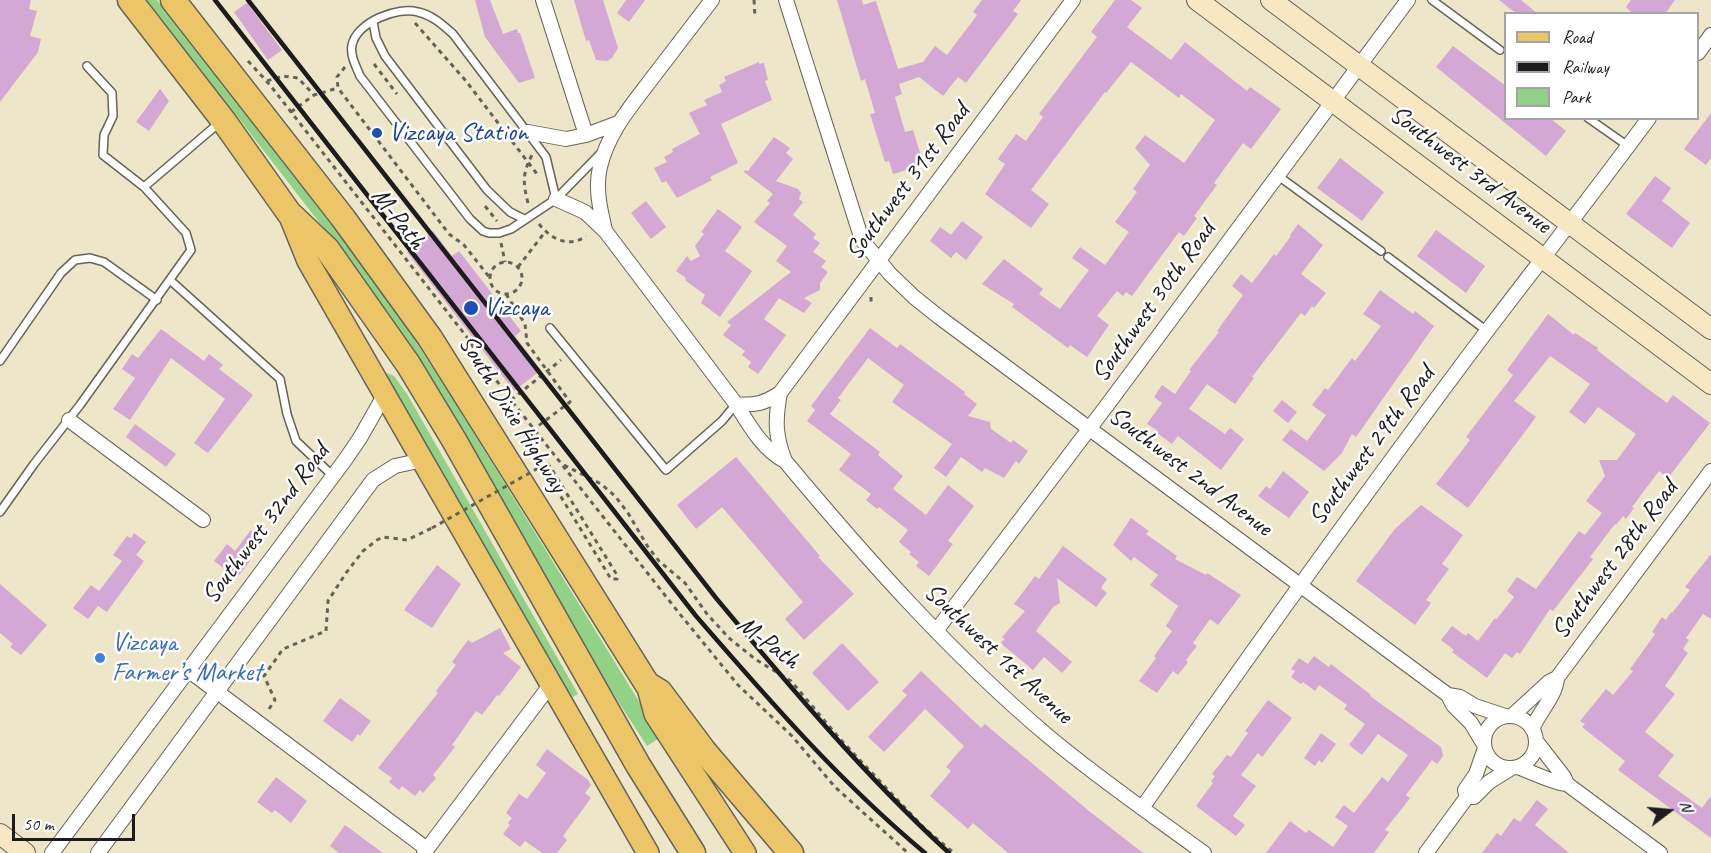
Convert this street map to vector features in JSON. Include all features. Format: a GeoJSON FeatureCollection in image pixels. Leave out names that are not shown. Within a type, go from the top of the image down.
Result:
{"type":"FeatureCollection","features":[{"type":"Feature","properties":{"kind":"highway"},"geometry":{"type":"LineString","coordinates":[[130,0],[223,120],[289,213],[327,249],[408,364],[459,449],[638,765],[693,853]]}},
{"type":"Feature","properties":{"kind":"highway","name":"South Dixie Highway"},"geometry":{"type":"LineString","coordinates":[[173,0],[343,218],[417,320],[647,684]]}},
{"type":"Feature","properties":{"kind":"highway"},"geometry":{"type":"LineString","coordinates":[[647,684],[660,692],[704,751],[790,853]]}},
{"type":"Feature","properties":{"kind":"main road","name":"Southwest 3rd Avenue"},"geometry":{"type":"LineString","coordinates":[[1197,0],[1711,384]]}},
{"type":"Feature","properties":{"kind":"main road","name":"Southwest 3rd Avenue"},"geometry":{"type":"LineString","coordinates":[[1271,0],[1711,329]]}},
{"type":"Feature","properties":{"kind":"main road"},"geometry":{"type":"LineString","coordinates":[[289,213],[308,261],[648,853]]}},
{"type":"Feature","properties":{"kind":"main road","name":"South Dixie Highway"},"geometry":{"type":"LineString","coordinates":[[647,684],[655,714],[745,853]]}},
{"type":"Feature","properties":{"kind":"main road"},"geometry":{"type":"LineString","coordinates":[[0,834],[25,853]]}},
{"type":"Feature","properties":{"kind":"street"},"geometry":{"type":"LineString","coordinates":[[543,0],[586,135]]}},
{"type":"Feature","properties":{"kind":"street"},"geometry":{"type":"LineString","coordinates":[[605,150],[618,123],[712,0]]}},
{"type":"Feature","properties":{"kind":"street"},"geometry":{"type":"LineString","coordinates":[[774,0],[788,6]]}},
{"type":"Feature","properties":{"kind":"street","name":"Southwest 31st Road"},"geometry":{"type":"LineString","coordinates":[[780,393],[1073,0]]}},
{"type":"Feature","properties":{"kind":"street","name":"Southwest 30th Road"},"geometry":{"type":"LineString","coordinates":[[936,631],[1334,102],[1408,0]]}},
{"type":"Feature","properties":{"kind":"street","name":"Southwest 2nd Avenue"},"geometry":{"type":"LineString","coordinates":[[788,6],[862,240],[879,261],[914,297],[931,310],[1448,695],[1453,705],[1471,723],[1484,747]]}},
{"type":"Feature","properties":{"kind":"street"},"geometry":{"type":"LineString","coordinates":[[1699,52],[1711,35]]}},
{"type":"Feature","properties":{"kind":"street","name":"Southwest 29th Road"},"geometry":{"type":"LineString","coordinates":[[1142,808],[1299,584],[1648,120]]}},
{"type":"Feature","properties":{"kind":"street"},"geometry":{"type":"LineString","coordinates":[[528,132],[566,139],[586,135],[618,123]]}},
{"type":"Feature","properties":{"kind":"street","name":"Southwest 1st Avenue"},"geometry":{"type":"LineString","coordinates":[[605,150],[599,168],[597,188],[606,232]]}},
{"type":"Feature","properties":{"kind":"street","name":"Southwest 1st Avenue"},"geometry":{"type":"LineString","coordinates":[[556,199],[585,212],[606,232],[736,404],[749,426],[773,455],[785,461]]}},
{"type":"Feature","properties":{"kind":"street"},"geometry":{"type":"LineString","coordinates":[[736,404],[751,406],[762,404],[780,393]]}},
{"type":"Feature","properties":{"kind":"street","name":"Southwest 1st Avenue"},"geometry":{"type":"LineString","coordinates":[[780,393],[776,426],[778,442],[785,461],[896,590],[973,669],[1049,736],[1204,853]]}},
{"type":"Feature","properties":{"kind":"street","name":"Southwest 32nd Road"},"geometry":{"type":"LineString","coordinates":[[52,853],[333,476],[360,438],[385,394]]}},
{"type":"Feature","properties":{"kind":"street"},"geometry":{"type":"LineString","coordinates":[[69,420],[203,520]]}},
{"type":"Feature","properties":{"kind":"street"},"geometry":{"type":"LineString","coordinates":[[98,853],[373,480],[395,466],[423,460]]}},
{"type":"Feature","properties":{"kind":"street","name":"Southwest 28th Road"},"geometry":{"type":"LineString","coordinates":[[1509,716],[1549,682],[1557,678],[1711,471]]}},
{"type":"Feature","properties":{"kind":"street"},"geometry":{"type":"LineString","coordinates":[[188,670],[426,851],[551,684]]}},
{"type":"Feature","properties":{"kind":"street","name":"Southwest 28th Road"},"geometry":{"type":"LineString","coordinates":[[1534,735],[1537,718],[1556,687],[1557,678]]}},
{"type":"Feature","properties":{"kind":"street","name":"Southwest 2nd Avenue"},"geometry":{"type":"LineString","coordinates":[[1448,695],[1460,697],[1475,706],[1509,716]]}},
{"type":"Feature","properties":{"kind":"street"},"geometry":{"type":"LineString","coordinates":[[1467,797],[1465,790],[1476,774],[1484,747],[1484,735],[1492,722],[1509,716],[1524,720],[1567,784],[1660,853]]}},
{"type":"Feature","properties":{"kind":"street"},"geometry":{"type":"LineString","coordinates":[[1467,797],[1474,797],[1489,782],[1530,759],[1533,754],[1534,735]]}},
{"type":"Feature","properties":{"kind":"street"},"geometry":{"type":"LineString","coordinates":[[1484,747],[1494,764],[1502,768],[1514,768],[1540,775],[1559,784],[1567,784]]}},
{"type":"Feature","properties":{"kind":"street"},"geometry":{"type":"LineString","coordinates":[[1426,853],[1467,797]]}},
{"type":"Feature","properties":{"kind":"lane"},"geometry":{"type":"LineString","coordinates":[[1432,0],[1500,50]]}},
{"type":"Feature","properties":{"kind":"lane"},"geometry":{"type":"LineString","coordinates":[[556,199],[546,157],[453,34],[441,22],[418,11],[407,10],[387,13],[361,32],[352,44],[353,60],[360,76],[470,219],[483,231],[495,234],[511,229],[556,199],[605,150]]}},
{"type":"Feature","properties":{"kind":"lane"},"geometry":{"type":"LineString","coordinates":[[373,22],[376,38],[385,56],[487,190],[510,213],[524,219]]}},
{"type":"Feature","properties":{"kind":"lane"},"geometry":{"type":"LineString","coordinates":[[0,512],[157,300],[191,250],[186,233],[144,187],[103,155],[104,135],[113,116],[112,93],[87,66]]}},
{"type":"Feature","properties":{"kind":"lane"},"geometry":{"type":"LineString","coordinates":[[144,187],[223,120]]}},
{"type":"Feature","properties":{"kind":"lane"},"geometry":{"type":"LineString","coordinates":[[1591,120],[1628,146]]}},
{"type":"Feature","properties":{"kind":"lane"},"geometry":{"type":"LineString","coordinates":[[1277,175],[1381,251]]}},
{"type":"Feature","properties":{"kind":"lane"},"geometry":{"type":"LineString","coordinates":[[1388,257],[1487,331]]}},
{"type":"Feature","properties":{"kind":"lane"},"geometry":{"type":"LineString","coordinates":[[0,361],[61,273],[75,260],[90,258],[104,262],[157,300]]}},
{"type":"Feature","properties":{"kind":"lane"},"geometry":{"type":"LineString","coordinates":[[170,280],[280,379],[287,414],[296,441],[333,476]]}},
{"type":"Feature","properties":{"kind":"lane"},"geometry":{"type":"LineString","coordinates":[[550,328],[666,470],[722,421],[736,404]]}},
{"type":"Feature","properties":{"kind":"path"},"geometry":{"type":"LineString","coordinates":[[754,0],[755,17]]}},
{"type":"Feature","properties":{"kind":"path"},"geometry":{"type":"LineString","coordinates":[[414,22],[466,81],[539,177]]}},
{"type":"Feature","properties":{"kind":"path","name":"M-Path"},"geometry":{"type":"LineString","coordinates":[[246,59],[267,81],[466,336],[511,400],[738,685],[792,736],[842,793],[908,853]]}},
{"type":"Feature","properties":{"kind":"path"},"geometry":{"type":"LineString","coordinates":[[341,70],[337,77],[338,88],[449,234],[464,245],[490,278],[495,289],[506,294],[525,324],[527,343],[570,402],[538,426]]}},
{"type":"Feature","properties":{"kind":"path"},"geometry":{"type":"LineString","coordinates":[[267,81],[283,76],[298,78],[314,95]]}},
{"type":"Feature","properties":{"kind":"path"},"geometry":{"type":"LineString","coordinates":[[291,112],[314,95],[338,88]]}},
{"type":"Feature","properties":{"kind":"path"},"geometry":{"type":"LineString","coordinates":[[530,208],[524,179],[525,169],[535,152]]}},
{"type":"Feature","properties":{"kind":"path"},"geometry":{"type":"LineString","coordinates":[[536,220],[545,232],[568,243],[577,242],[586,236]]}},
{"type":"Feature","properties":{"kind":"path"},"geometry":{"type":"LineString","coordinates":[[518,267],[545,232]]}},
{"type":"Feature","properties":{"kind":"path"},"geometry":{"type":"LineString","coordinates":[[501,241],[504,262]]}},
{"type":"Feature","properties":{"kind":"path"},"geometry":{"type":"LineString","coordinates":[[490,278],[495,266],[504,262],[513,263],[518,267],[523,278],[521,284],[518,290],[506,294]]}},
{"type":"Feature","properties":{"kind":"path"},"geometry":{"type":"LineString","coordinates":[[491,292],[495,289]]}},
{"type":"Feature","properties":{"kind":"path"},"geometry":{"type":"LineString","coordinates":[[871,297],[871,306]]}},
{"type":"Feature","properties":{"kind":"path"},"geometry":{"type":"LineString","coordinates":[[511,400],[553,366]]}},
{"type":"Feature","properties":{"kind":"path"},"geometry":{"type":"LineString","coordinates":[[269,709],[275,700],[264,676],[283,649],[326,631],[328,601],[345,573],[363,551],[376,540],[384,537],[401,540],[413,538],[542,466],[611,579],[617,579],[617,575],[546,460],[532,442],[531,432]]}},
{"type":"Feature","properties":{"kind":"path","name":"M-Path"},"geometry":{"type":"LineString","coordinates":[[563,464],[601,484],[615,496],[648,547],[659,561],[685,583],[707,615],[729,638],[755,659],[791,681],[840,739],[924,828],[954,853]]}},
{"type":"Feature","properties":{"kind":"green space"},"geometry":{"type":"Polygon","coordinates":[[[147,0],[157,0],[353,252],[400,317],[661,737],[647,746],[605,681],[444,400],[353,266],[147,0]]]}},
{"type":"Feature","properties":{"kind":"green space"},"geometry":{"type":"Polygon","coordinates":[[[387,373],[394,376],[407,394],[578,694],[571,698],[388,380],[387,373]]]}},
{"type":"Feature","properties":{"kind":"building"},"geometry":{"type":"Polygon","coordinates":[[[0,0],[31,0],[29,9],[37,11],[30,36],[41,39],[38,52],[0,102],[0,0]]]}},
{"type":"Feature","properties":{"kind":"building"},"geometry":{"type":"Polygon","coordinates":[[[475,0],[490,0],[503,34],[517,29],[535,78],[519,83],[485,37],[475,0]]]}},
{"type":"Feature","properties":{"kind":"building"},"geometry":{"type":"Polygon","coordinates":[[[574,0],[603,0],[618,48],[612,58],[607,61],[596,60],[589,40],[586,41],[574,0]]]}},
{"type":"Feature","properties":{"kind":"building"},"geometry":{"type":"Polygon","coordinates":[[[626,0],[645,0],[629,22],[617,13],[626,0]]]}},
{"type":"Feature","properties":{"kind":"building"},"geometry":{"type":"Polygon","coordinates":[[[837,0],[862,0],[863,5],[876,1],[898,69],[923,62],[935,46],[947,55],[977,15],[973,12],[982,0],[1021,0],[1013,11],[1018,14],[966,83],[958,77],[943,96],[919,77],[899,84],[902,94],[895,97],[905,132],[913,130],[922,159],[915,161],[917,167],[893,174],[889,161],[885,162],[870,114],[875,113],[865,79],[861,81],[837,0]]]}},
{"type":"Feature","properties":{"kind":"building"},"geometry":{"type":"Polygon","coordinates":[[[1115,0],[1131,0],[1142,8],[1127,27],[1171,60],[1185,42],[1247,91],[1250,87],[1281,109],[1251,149],[1243,143],[1214,183],[1217,185],[1194,216],[1197,218],[1184,236],[1179,232],[1132,296],[1126,292],[1123,296],[1117,291],[1097,316],[1109,325],[1087,357],[1070,345],[1068,348],[1012,307],[1014,304],[982,284],[1004,259],[1043,289],[1039,294],[1060,309],[1089,270],[1072,258],[1080,247],[1105,265],[1129,232],[1115,222],[1137,192],[1133,189],[1150,165],[1135,148],[1145,135],[1184,163],[1215,120],[1181,94],[1179,98],[1131,62],[1105,92],[1031,190],[1049,204],[1031,228],[985,194],[1005,164],[998,159],[1016,134],[1026,141],[1043,117],[1039,114],[1097,37],[1091,32],[1115,0]]]}},
{"type":"Feature","properties":{"kind":"building"},"geometry":{"type":"Polygon","coordinates":[[[1499,0],[1521,0],[1536,12],[1514,12],[1499,0]]]}},
{"type":"Feature","properties":{"kind":"building"},"geometry":{"type":"Polygon","coordinates":[[[1631,0],[1675,0],[1666,12],[1631,12],[1626,7],[1631,0]]]}},
{"type":"Feature","properties":{"kind":"building"},"geometry":{"type":"Polygon","coordinates":[[[247,3],[282,50],[268,60],[234,12],[247,3]]]}},
{"type":"Feature","properties":{"kind":"building"},"geometry":{"type":"Polygon","coordinates":[[[1453,46],[1504,84],[1504,120],[1552,120],[1566,131],[1546,156],[1436,67],[1453,46]]]}},
{"type":"Feature","properties":{"kind":"building"},"geometry":{"type":"Polygon","coordinates":[[[759,62],[759,64],[764,63],[768,80],[765,81],[772,100],[721,124],[738,163],[710,177],[712,180],[677,198],[666,181],[662,183],[654,168],[667,162],[664,157],[673,152],[672,149],[700,134],[689,113],[707,105],[704,100],[722,92],[719,85],[726,81],[724,77],[759,62]]]}},
{"type":"Feature","properties":{"kind":"building"},"geometry":{"type":"Polygon","coordinates":[[[160,89],[169,101],[149,131],[136,122],[160,89]]]}},
{"type":"Feature","properties":{"kind":"building"},"geometry":{"type":"Polygon","coordinates":[[[1711,113],[1711,158],[1706,165],[1684,149],[1711,113]]]}},
{"type":"Feature","properties":{"kind":"building"},"geometry":{"type":"Polygon","coordinates":[[[774,137],[790,148],[786,153],[793,159],[776,181],[798,189],[801,193],[799,199],[803,202],[793,215],[816,234],[813,238],[820,243],[813,252],[826,261],[821,267],[828,272],[820,283],[820,290],[804,298],[812,303],[804,313],[779,298],[764,319],[786,335],[758,374],[748,367],[751,362],[742,355],[745,351],[723,335],[731,325],[727,322],[791,272],[776,261],[787,246],[754,222],[770,203],[767,201],[773,194],[744,172],[748,171],[774,137]]]}},
{"type":"Feature","properties":{"kind":"building"},"geometry":{"type":"Polygon","coordinates":[[[1340,158],[1384,192],[1362,221],[1317,188],[1340,158]]]}},
{"type":"Feature","properties":{"kind":"building"},"geometry":{"type":"Polygon","coordinates":[[[1655,176],[1671,188],[1662,201],[1690,223],[1672,248],[1626,214],[1655,176]]]}},
{"type":"Feature","properties":{"kind":"building"},"geometry":{"type":"Polygon","coordinates":[[[646,201],[666,227],[651,239],[631,213],[646,201]]]}},
{"type":"Feature","properties":{"kind":"building"},"geometry":{"type":"Polygon","coordinates":[[[718,209],[742,227],[725,251],[752,271],[720,317],[701,303],[705,295],[676,271],[687,256],[691,261],[700,256],[695,246],[704,234],[701,232],[718,209]]]}},
{"type":"Feature","properties":{"kind":"building"},"geometry":{"type":"Polygon","coordinates":[[[962,221],[983,237],[966,260],[956,252],[951,258],[930,241],[940,227],[951,235],[962,221]]]}},
{"type":"Feature","properties":{"kind":"building"},"geometry":{"type":"Polygon","coordinates":[[[1298,224],[1323,245],[1301,274],[1326,293],[1305,316],[1301,313],[1252,377],[1254,378],[1235,404],[1207,384],[1189,409],[1225,434],[1230,428],[1244,439],[1221,470],[1178,436],[1172,444],[1147,424],[1162,403],[1154,397],[1162,385],[1175,394],[1191,371],[1189,370],[1219,332],[1217,331],[1243,295],[1232,286],[1241,274],[1252,283],[1274,254],[1276,256],[1298,224]]]}},
{"type":"Feature","properties":{"kind":"building"},"geometry":{"type":"Polygon","coordinates":[[[1436,230],[1485,266],[1466,293],[1417,256],[1436,230]]]}},
{"type":"Feature","properties":{"kind":"building"},"geometry":{"type":"Polygon","coordinates":[[[433,231],[452,256],[459,251],[521,331],[515,336],[541,370],[514,391],[407,252],[433,231]]]}},
{"type":"Feature","properties":{"kind":"building"},"geometry":{"type":"Polygon","coordinates":[[[1380,290],[1413,314],[1415,311],[1434,326],[1356,437],[1352,434],[1342,453],[1324,471],[1282,440],[1291,429],[1307,441],[1326,415],[1312,405],[1325,388],[1328,390],[1352,358],[1355,361],[1381,326],[1363,314],[1380,290]]]}},
{"type":"Feature","properties":{"kind":"building"},"geometry":{"type":"Polygon","coordinates":[[[1548,314],[1574,335],[1575,333],[1598,348],[1597,350],[1667,403],[1673,395],[1710,423],[1668,478],[1659,471],[1632,507],[1634,508],[1626,519],[1623,516],[1615,524],[1590,557],[1593,559],[1553,611],[1550,609],[1520,654],[1517,652],[1512,658],[1505,653],[1487,678],[1452,652],[1454,650],[1441,640],[1452,626],[1466,636],[1468,633],[1478,641],[1514,597],[1507,591],[1517,577],[1536,589],[1579,531],[1585,535],[1602,513],[1586,501],[1605,476],[1599,460],[1617,460],[1636,434],[1598,407],[1585,424],[1569,412],[1590,384],[1550,356],[1514,401],[1536,417],[1468,508],[1436,484],[1470,440],[1466,437],[1513,375],[1507,370],[1548,314]]]}},
{"type":"Feature","properties":{"kind":"building"},"geometry":{"type":"Polygon","coordinates":[[[870,328],[897,348],[900,344],[965,392],[964,394],[977,404],[968,416],[990,422],[991,429],[1011,443],[1013,440],[1028,451],[1019,464],[1016,461],[1004,478],[985,468],[982,472],[961,457],[946,477],[934,468],[952,444],[892,402],[904,385],[868,358],[838,398],[841,400],[830,414],[880,452],[878,455],[903,476],[893,489],[926,515],[948,485],[974,506],[948,541],[953,544],[929,576],[916,566],[919,562],[899,542],[908,530],[879,507],[877,509],[866,500],[871,494],[839,470],[851,454],[807,421],[815,410],[811,406],[870,328]]]}},
{"type":"Feature","properties":{"kind":"building"},"geometry":{"type":"Polygon","coordinates":[[[161,329],[204,361],[209,354],[223,365],[219,369],[253,395],[208,453],[194,443],[225,399],[171,358],[130,420],[113,409],[135,378],[122,369],[132,354],[138,358],[161,329]]]}},
{"type":"Feature","properties":{"kind":"building"},"geometry":{"type":"Polygon","coordinates":[[[1282,400],[1297,412],[1288,423],[1273,411],[1282,400]]]}},
{"type":"Feature","properties":{"kind":"building"},"geometry":{"type":"Polygon","coordinates":[[[135,424],[176,454],[166,467],[126,437],[135,424]]]}},
{"type":"Feature","properties":{"kind":"building"},"geometry":{"type":"Polygon","coordinates":[[[736,457],[820,556],[818,557],[854,594],[804,640],[785,619],[803,602],[722,507],[696,529],[677,505],[736,457]]]}},
{"type":"Feature","properties":{"kind":"building"},"geometry":{"type":"Polygon","coordinates":[[[1283,471],[1309,492],[1289,518],[1258,496],[1266,486],[1270,489],[1283,471]]]}},
{"type":"Feature","properties":{"kind":"building"},"geometry":{"type":"Polygon","coordinates":[[[1421,505],[1463,535],[1442,564],[1449,569],[1426,600],[1431,603],[1415,625],[1356,581],[1395,529],[1421,505]]]}},
{"type":"Feature","properties":{"kind":"building"},"geometry":{"type":"Polygon","coordinates":[[[1131,518],[1149,531],[1146,534],[1177,556],[1175,559],[1206,575],[1207,573],[1241,595],[1218,625],[1210,619],[1193,643],[1197,646],[1186,660],[1188,662],[1178,675],[1173,671],[1157,693],[1139,681],[1172,631],[1166,626],[1178,606],[1150,585],[1158,575],[1134,557],[1131,561],[1113,545],[1131,518]]]}},
{"type":"Feature","properties":{"kind":"building"},"geometry":{"type":"Polygon","coordinates":[[[251,530],[263,539],[237,578],[214,561],[227,544],[235,551],[251,530]]]}},
{"type":"Feature","properties":{"kind":"building"},"geometry":{"type":"Polygon","coordinates":[[[134,533],[146,542],[136,555],[144,561],[107,612],[98,606],[88,619],[73,608],[91,585],[99,591],[122,561],[113,555],[127,536],[131,538],[134,533]]]}},
{"type":"Feature","properties":{"kind":"building"},"geometry":{"type":"Polygon","coordinates":[[[1063,546],[1107,579],[1101,588],[1107,593],[1096,607],[1057,578],[1060,603],[1053,607],[1036,631],[1072,662],[1062,673],[1044,657],[1033,670],[1004,646],[1001,642],[1005,639],[1002,637],[1025,611],[1014,604],[1035,576],[1039,579],[1063,546]]]}},
{"type":"Feature","properties":{"kind":"building"},"geometry":{"type":"Polygon","coordinates":[[[1711,554],[1711,619],[1703,614],[1686,638],[1689,640],[1683,649],[1688,653],[1665,686],[1675,694],[1645,732],[1674,755],[1658,776],[1702,808],[1711,796],[1711,838],[1618,770],[1625,761],[1582,727],[1585,724],[1580,721],[1606,689],[1613,695],[1633,671],[1630,669],[1655,634],[1652,632],[1662,617],[1666,620],[1690,590],[1685,587],[1711,554]]]}},
{"type":"Feature","properties":{"kind":"building"},"geometry":{"type":"Polygon","coordinates":[[[437,565],[461,584],[432,628],[404,610],[437,565]]]}},
{"type":"Feature","properties":{"kind":"building"},"geometry":{"type":"Polygon","coordinates":[[[0,584],[47,625],[21,655],[10,647],[13,644],[0,633],[0,584]]]}},
{"type":"Feature","properties":{"kind":"building"},"geometry":{"type":"Polygon","coordinates":[[[500,628],[511,649],[503,653],[521,667],[482,715],[476,711],[452,745],[455,747],[433,775],[436,778],[423,793],[420,790],[415,796],[402,786],[399,790],[389,782],[392,778],[378,768],[438,693],[436,691],[456,665],[452,662],[468,640],[472,643],[500,628]]]}},
{"type":"Feature","properties":{"kind":"building"},"geometry":{"type":"Polygon","coordinates":[[[842,643],[879,682],[848,711],[812,673],[842,643]]]}},
{"type":"Feature","properties":{"kind":"building"},"geometry":{"type":"Polygon","coordinates":[[[1314,656],[1329,667],[1331,664],[1370,696],[1441,747],[1443,756],[1437,764],[1432,760],[1406,795],[1410,798],[1385,830],[1389,832],[1374,853],[1266,853],[1290,821],[1306,833],[1309,830],[1333,847],[1348,826],[1335,817],[1344,805],[1354,813],[1382,777],[1388,782],[1408,755],[1378,734],[1362,755],[1349,745],[1365,724],[1344,709],[1347,705],[1319,685],[1315,691],[1291,677],[1295,671],[1291,669],[1299,658],[1308,664],[1314,656]]]}},
{"type":"Feature","properties":{"kind":"building"},"geometry":{"type":"Polygon","coordinates":[[[921,671],[981,728],[985,724],[1143,853],[1008,853],[973,823],[968,829],[930,796],[951,771],[946,767],[964,746],[925,709],[884,752],[868,737],[907,695],[902,691],[921,671]]]}},
{"type":"Feature","properties":{"kind":"building"},"geometry":{"type":"Polygon","coordinates":[[[340,698],[371,721],[360,736],[358,734],[352,742],[323,721],[340,698]]]}},
{"type":"Feature","properties":{"kind":"building"},"geometry":{"type":"Polygon","coordinates":[[[1268,700],[1292,718],[1262,757],[1258,753],[1241,775],[1256,786],[1233,816],[1245,825],[1236,836],[1196,806],[1213,783],[1211,781],[1215,776],[1212,774],[1227,755],[1231,757],[1248,733],[1245,731],[1268,700]]]}},
{"type":"Feature","properties":{"kind":"building"},"geometry":{"type":"Polygon","coordinates":[[[1321,733],[1336,744],[1322,763],[1319,760],[1315,766],[1304,758],[1321,733]]]}},
{"type":"Feature","properties":{"kind":"building"},"geometry":{"type":"Polygon","coordinates":[[[547,749],[588,780],[591,785],[585,793],[591,798],[563,836],[567,840],[557,853],[542,853],[525,841],[520,847],[503,834],[512,818],[506,813],[519,794],[527,799],[546,773],[536,765],[547,749]]]}},
{"type":"Feature","properties":{"kind":"building"},"geometry":{"type":"Polygon","coordinates":[[[276,777],[307,801],[291,823],[275,810],[272,813],[257,802],[276,777]]]}},
{"type":"Feature","properties":{"kind":"building"},"geometry":{"type":"Polygon","coordinates":[[[1537,800],[1548,809],[1535,825],[1569,853],[1482,853],[1497,833],[1501,836],[1514,818],[1520,822],[1537,800]]]}},
{"type":"Feature","properties":{"kind":"building"},"geometry":{"type":"Polygon","coordinates":[[[345,825],[383,853],[339,853],[330,846],[345,825]]]}},
{"type":"Feature","properties":{"kind":"railway"},"geometry":{"type":"LineString","coordinates":[[215,0],[696,616],[834,769],[925,853]]}},
{"type":"Feature","properties":{"kind":"railway"},"geometry":{"type":"LineString","coordinates":[[248,0],[716,598],[857,762],[949,853]]}},
{"type":"Feature","properties":{"kind":"place","name":"Vizcaya Station"},"geometry":{"type":"Point","coordinates":[377,133]}},
{"type":"Feature","properties":{"kind":"place","name":"Vizcaya"},"geometry":{"type":"Point","coordinates":[471,308]}},
{"type":"Feature","properties":{"kind":"place","name":"Vizcaya Farmer’s Market"},"geometry":{"type":"Point","coordinates":[100,658]}}]}
